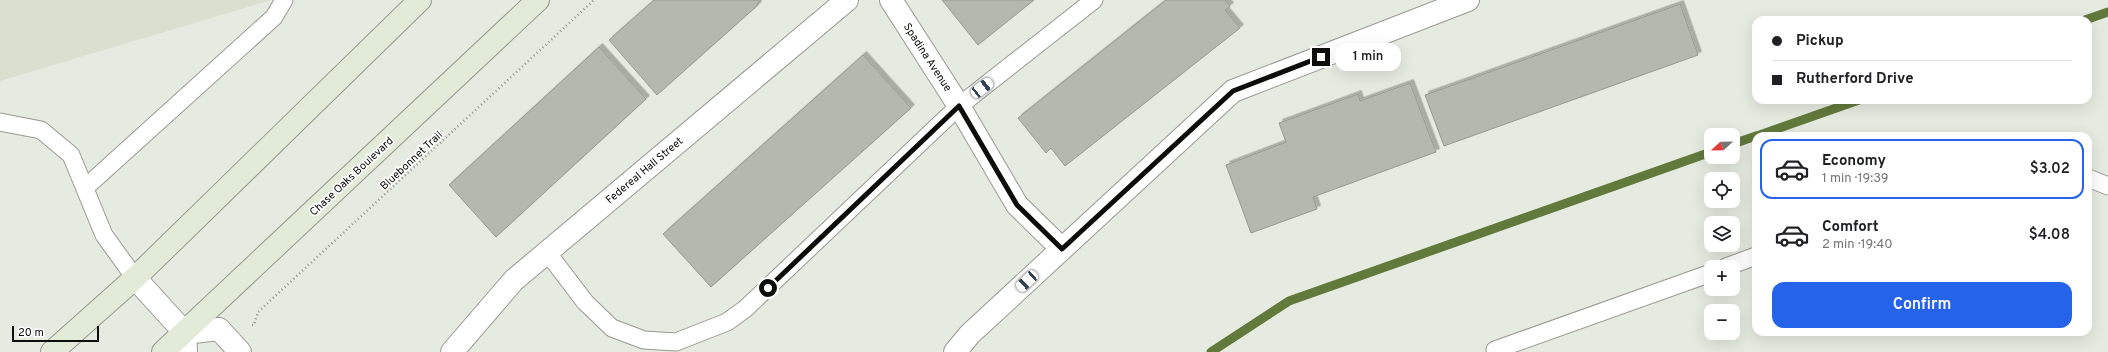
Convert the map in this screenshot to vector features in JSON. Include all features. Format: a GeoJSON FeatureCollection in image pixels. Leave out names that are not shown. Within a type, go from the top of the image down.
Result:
{"type":"FeatureCollection","features":[{"type":"Feature","properties":{"kind":"street"},"geometry":{"type":"LineString","coordinates":[[52,352],[136,278],[420,0]]}},
{"type":"Feature","properties":{"kind":"street","name":"Chase Oaks Boulevard"},"geometry":{"type":"LineString","coordinates":[[163,352],[186,342],[538,0]]}},
{"type":"Feature","properties":{"kind":"street","name":"Federeal Hall Street"},"geometry":{"type":"LineString","coordinates":[[452,352],[514,280],[847,0]]}},
{"type":"Feature","properties":{"kind":"street","name":"Spadina Avenue"},"geometry":{"type":"LineString","coordinates":[[891,0],[959,106],[1017,205],[1062,249]]}},
{"type":"Feature","properties":{"kind":"street"},"geometry":{"type":"LineString","coordinates":[[955,352],[970,334],[1233,91],[1468,0]]}},
{"type":"Feature","properties":{"kind":"street"},"geometry":{"type":"LineString","coordinates":[[136,278],[186,342],[219,329],[240,352]]}},
{"type":"Feature","properties":{"kind":"lane"},"geometry":{"type":"LineString","coordinates":[[86,187],[274,17],[284,0]]}},
{"type":"Feature","properties":{"kind":"lane"},"geometry":{"type":"LineString","coordinates":[[547,252],[585,302],[612,328],[644,340],[676,342],[727,322],[746,309],[959,106],[1094,0]]}},
{"type":"Feature","properties":{"kind":"lane"},"geometry":{"type":"LineString","coordinates":[[0,122],[42,130],[71,155],[86,187],[104,235],[136,278]]}},
{"type":"Feature","properties":{"kind":"lane"},"geometry":{"type":"LineString","coordinates":[[2092,180],[2108,186]]}},
{"type":"Feature","properties":{"kind":"lane"},"geometry":{"type":"LineString","coordinates":[[1740,262],[1752,257]]}},
{"type":"Feature","properties":{"kind":"lane"},"geometry":{"type":"LineString","coordinates":[[1496,352],[1495,350],[1704,275]]}},
{"type":"Feature","properties":{"kind":"path","name":"Bluebonnet Trail"},"geometry":{"type":"LineString","coordinates":[[247,326],[254,325],[258,312],[594,0]]}},
{"type":"Feature","properties":{"kind":"shaded area"},"geometry":{"type":"Polygon","coordinates":[[[0,0],[271,0],[0,81],[0,0]]]}},
{"type":"Feature","properties":{"kind":"building"},"geometry":{"type":"Polygon","coordinates":[[[654,0],[761,0],[757,4],[758,5],[657,95],[609,40],[654,0]]]}},
{"type":"Feature","properties":{"kind":"building"},"geometry":{"type":"Polygon","coordinates":[[[942,0],[1034,0],[978,45],[942,0]]]}},
{"type":"Feature","properties":{"kind":"building"},"geometry":{"type":"Polygon","coordinates":[[[1166,0],[1225,0],[1230,6],[1225,10],[1240,28],[1065,166],[1051,148],[1046,153],[1018,118],[1166,0]]]}},
{"type":"Feature","properties":{"kind":"building"},"geometry":{"type":"Polygon","coordinates":[[[1680,4],[1698,55],[1444,146],[1425,95],[1680,4]]]}},
{"type":"Feature","properties":{"kind":"building"},"geometry":{"type":"Polygon","coordinates":[[[599,47],[646,99],[496,237],[449,185],[599,47]]]}},
{"type":"Feature","properties":{"kind":"building"},"geometry":{"type":"Polygon","coordinates":[[[863,55],[911,108],[711,287],[663,234],[863,55]]]}},
{"type":"Feature","properties":{"kind":"building"},"geometry":{"type":"Polygon","coordinates":[[[1410,83],[1436,152],[1313,197],[1317,209],[1251,233],[1226,165],[1286,142],[1279,123],[1358,94],[1360,101],[1410,83]]]}},
{"type":"Feature","properties":{"kind":"waterway"},"geometry":{"type":"LineString","coordinates":[[2092,18],[2108,12]]}},
{"type":"Feature","properties":{"kind":"waterway"},"geometry":{"type":"LineString","coordinates":[[1768,132],[1848,104]]}},
{"type":"Feature","properties":{"kind":"waterway"},"geometry":{"type":"LineString","coordinates":[[1740,142],[1752,137]]}},
{"type":"Feature","properties":{"kind":"waterway"},"geometry":{"type":"LineString","coordinates":[[1211,352],[1289,301],[1704,154]]}},
{"type":"Feature","properties":{"kind":"route"},"geometry":{"type":"LineString","coordinates":[[768,288],[959,106],[1017,205],[1062,249],[1233,91],[1321,57]]}}]}
